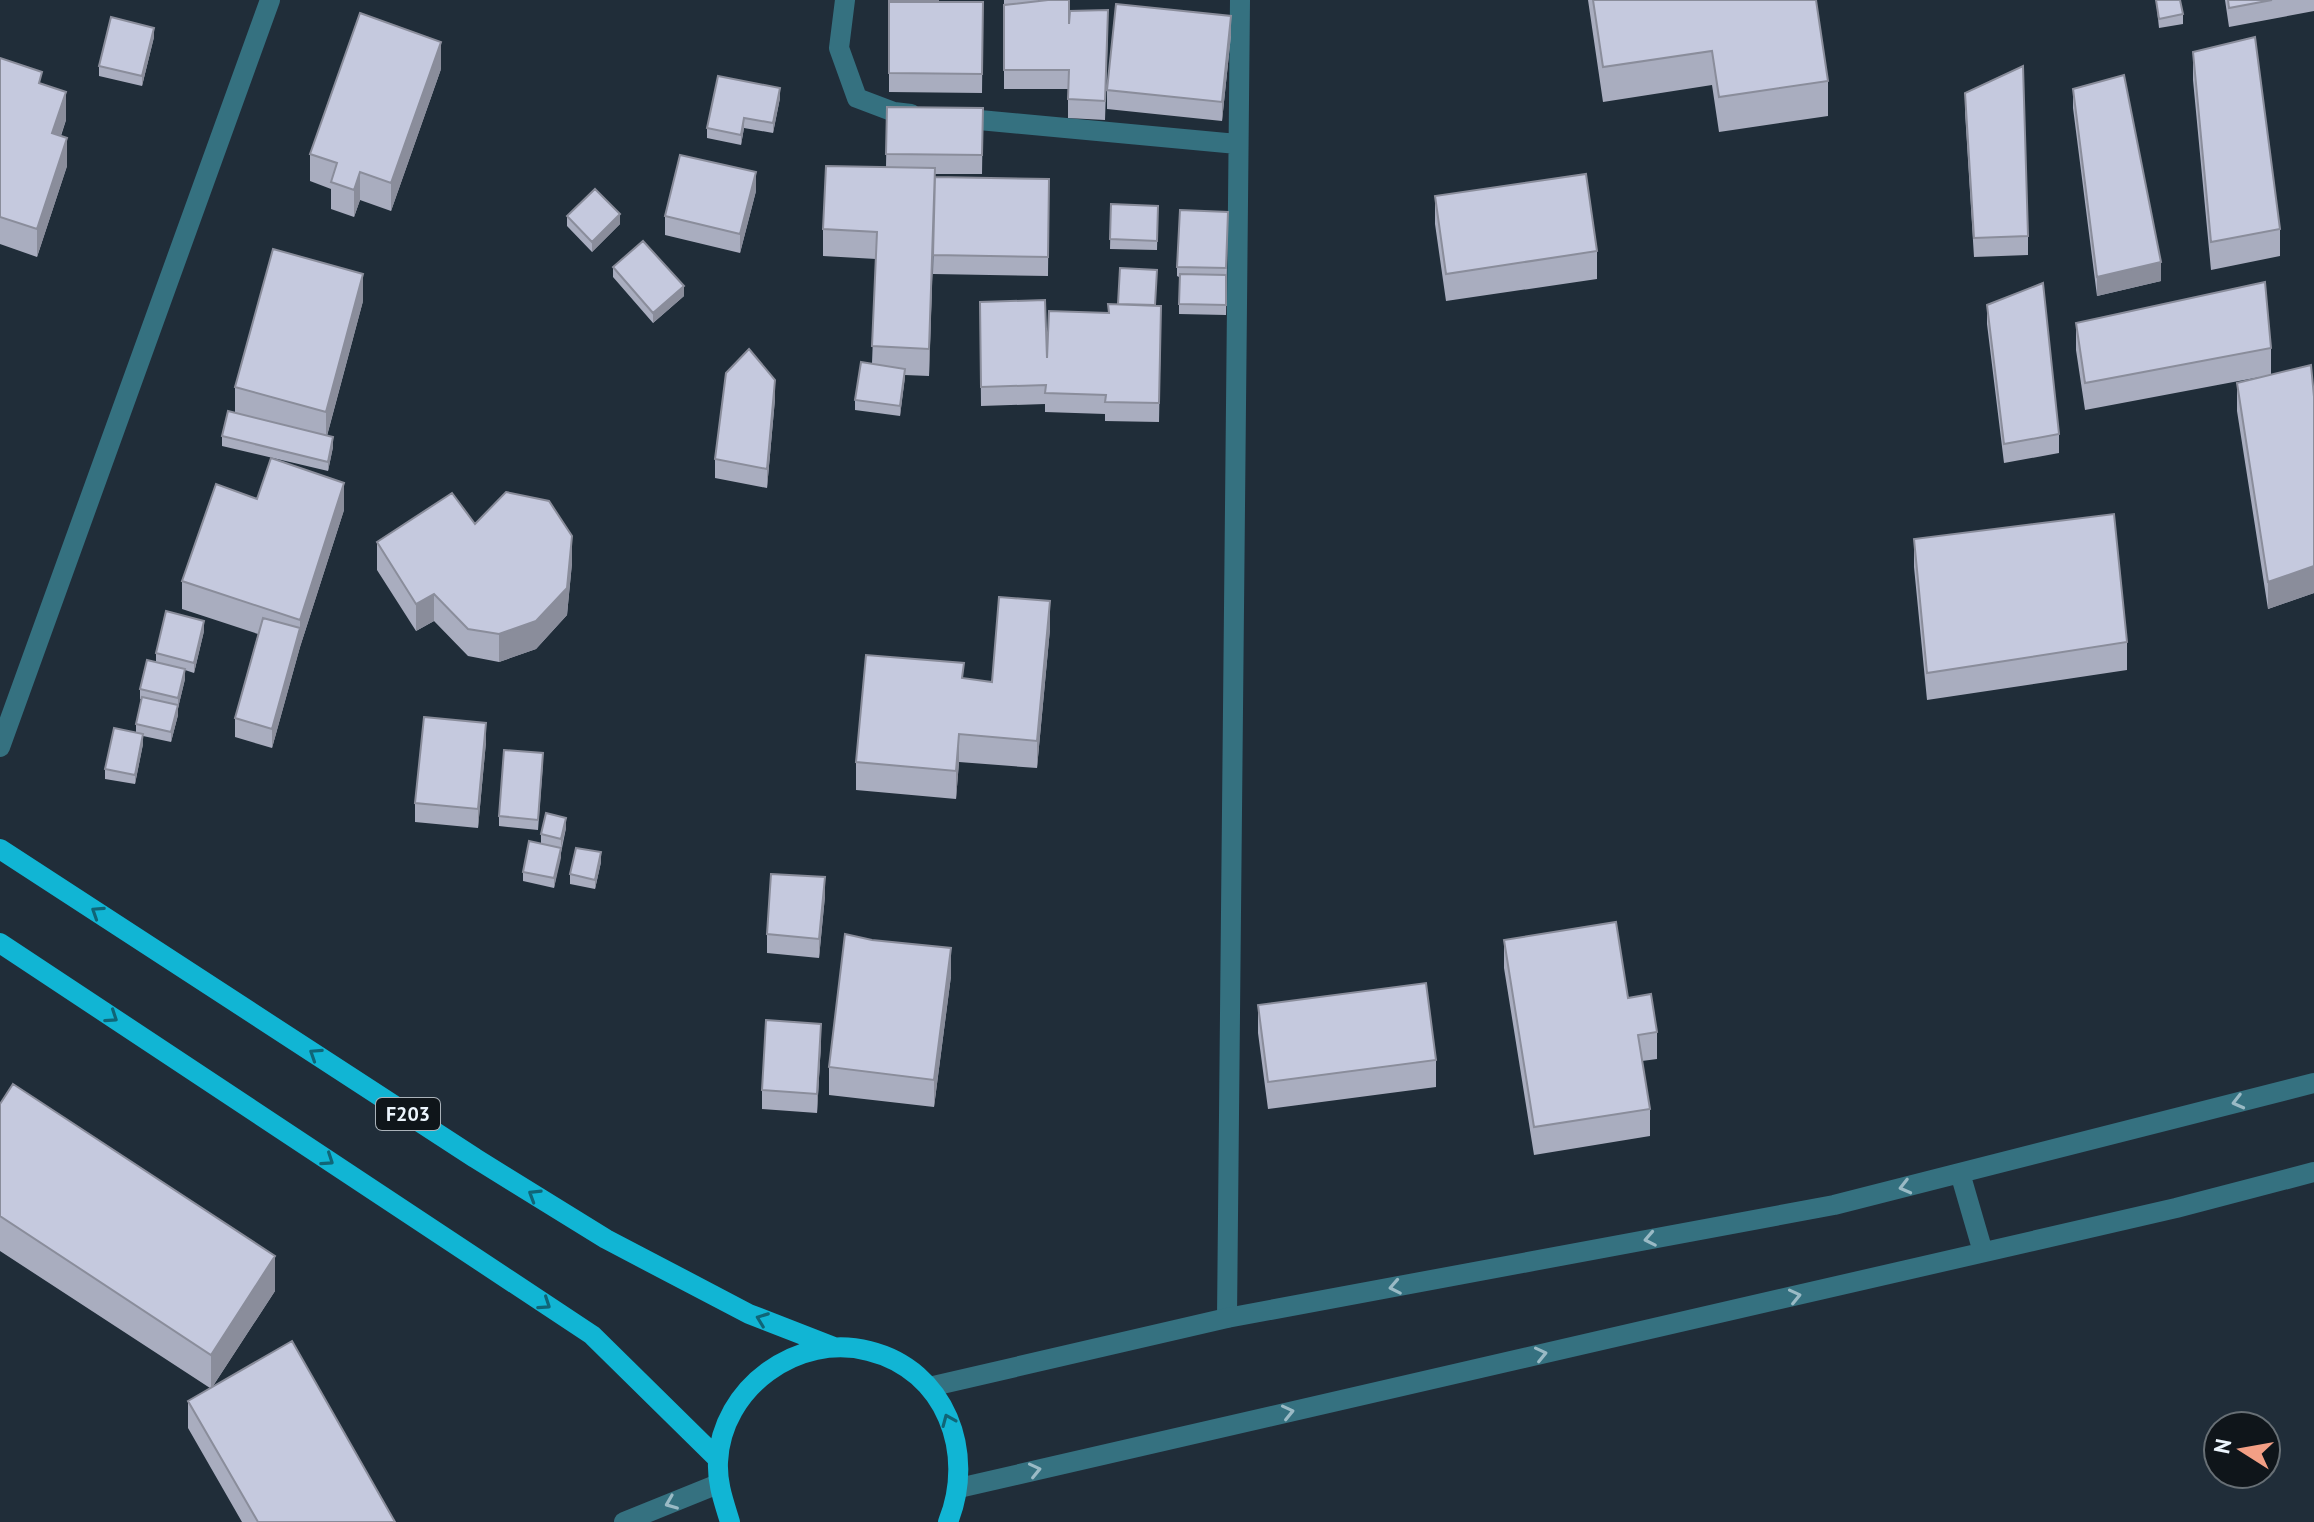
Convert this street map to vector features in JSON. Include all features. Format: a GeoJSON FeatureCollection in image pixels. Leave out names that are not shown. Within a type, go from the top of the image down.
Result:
{"type":"FeatureCollection","features":[{"type":"Feature","properties":{"kind":"main road","name":"F203"},"geometry":{"type":"LineString","coordinates":[[0,849],[475,1158],[606,1239],[749,1314],[834,1347]]}},
{"type":"Feature","properties":{"kind":"main road"},"geometry":{"type":"LineString","coordinates":[[0,943],[592,1335],[718,1459]]}},
{"type":"Feature","properties":{"kind":"main road"},"geometry":{"type":"LineString","coordinates":[[730,1522],[718,1484],[718,1459],[725,1424],[744,1394],[768,1369],[800,1353],[834,1347],[869,1351],[902,1365],[929,1387],[949,1416],[959,1451],[959,1488],[949,1521]]}},
{"type":"Feature","properties":{"kind":"street"},"geometry":{"type":"LineString","coordinates":[[0,747],[270,0]]}},
{"type":"Feature","properties":{"kind":"street"},"geometry":{"type":"LineString","coordinates":[[845,0],[839,48],[857,98],[894,112],[1237,144]]}},
{"type":"Feature","properties":{"kind":"street"},"geometry":{"type":"LineString","coordinates":[[1227,1318],[1240,0]]}},
{"type":"Feature","properties":{"kind":"street"},"geometry":{"type":"LineString","coordinates":[[929,1387],[1227,1318],[1834,1205],[2314,1083]]}},
{"type":"Feature","properties":{"kind":"street"},"geometry":{"type":"LineString","coordinates":[[959,1488],[2176,1208],[2314,1172]]}},
{"type":"Feature","properties":{"kind":"street"},"geometry":{"type":"LineString","coordinates":[[1960,1173],[1983,1252]]}},
{"type":"Feature","properties":{"kind":"street"},"geometry":{"type":"LineString","coordinates":[[624,1522],[718,1484]]}},
{"type":"Feature","properties":{"kind":"building"},"geometry":{"type":"Polygon","coordinates":[[[938,0],[938,2],[889,2],[938,0]]]}},
{"type":"Feature","properties":{"kind":"building"},"geometry":{"type":"Polygon","coordinates":[[[1069,0],[1069,24],[1070,11],[1108,10],[1105,101],[1068,99],[1069,70],[1004,70],[1004,5],[1069,0]]]}},
{"type":"Feature","properties":{"kind":"building"},"geometry":{"type":"Polygon","coordinates":[[[1593,0],[1816,0],[1828,81],[1719,97],[1712,51],[1603,67],[1593,0]]]}},
{"type":"Feature","properties":{"kind":"building"},"geometry":{"type":"Polygon","coordinates":[[[2156,0],[2180,0],[2183,14],[2159,19],[2156,0]]]}},
{"type":"Feature","properties":{"kind":"building"},"geometry":{"type":"Polygon","coordinates":[[[2228,0],[2272,0],[2229,8],[2228,0]]]}},
{"type":"Feature","properties":{"kind":"building"},"geometry":{"type":"Polygon","coordinates":[[[889,2],[983,2],[982,74],[889,73],[889,2]]]}},
{"type":"Feature","properties":{"kind":"building"},"geometry":{"type":"Polygon","coordinates":[[[1116,4],[1231,16],[1222,102],[1107,90],[1116,4]]]}},
{"type":"Feature","properties":{"kind":"building"},"geometry":{"type":"Polygon","coordinates":[[[360,13],[441,42],[391,183],[360,172],[354,190],[331,182],[337,163],[310,154],[360,13]]]}},
{"type":"Feature","properties":{"kind":"building"},"geometry":{"type":"Polygon","coordinates":[[[111,17],[154,28],[142,76],[99,66],[111,17]]]}},
{"type":"Feature","properties":{"kind":"building"},"geometry":{"type":"Polygon","coordinates":[[[2255,37],[2280,229],[2211,242],[2193,52],[2255,37]]]}},
{"type":"Feature","properties":{"kind":"building"},"geometry":{"type":"Polygon","coordinates":[[[0,58],[42,72],[39,83],[66,92],[52,133],[67,138],[37,229],[0,217],[0,58]]]}},
{"type":"Feature","properties":{"kind":"building"},"geometry":{"type":"Polygon","coordinates":[[[2023,66],[2028,236],[1974,238],[1965,93],[2023,66]]]}},
{"type":"Feature","properties":{"kind":"building"},"geometry":{"type":"Polygon","coordinates":[[[2124,75],[2161,262],[2097,277],[2073,89],[2124,75]]]}},
{"type":"Feature","properties":{"kind":"building"},"geometry":{"type":"Polygon","coordinates":[[[718,76],[780,88],[773,123],[744,118],[741,135],[707,128],[718,76]]]}},
{"type":"Feature","properties":{"kind":"building"},"geometry":{"type":"Polygon","coordinates":[[[887,107],[983,108],[982,155],[886,154],[887,107]]]}},
{"type":"Feature","properties":{"kind":"building"},"geometry":{"type":"Polygon","coordinates":[[[680,155],[756,172],[740,234],[665,216],[680,155]]]}},
{"type":"Feature","properties":{"kind":"building"},"geometry":{"type":"Polygon","coordinates":[[[826,166],[935,168],[929,349],[872,346],[877,232],[823,229],[826,166]]]}},
{"type":"Feature","properties":{"kind":"building"},"geometry":{"type":"Polygon","coordinates":[[[1586,174],[1597,251],[1446,274],[1435,196],[1586,174]]]}},
{"type":"Feature","properties":{"kind":"building"},"geometry":{"type":"Polygon","coordinates":[[[935,177],[1049,179],[1048,257],[933,255],[935,177]]]}},
{"type":"Feature","properties":{"kind":"building"},"geometry":{"type":"Polygon","coordinates":[[[595,189],[620,214],[592,242],[567,216],[595,189]]]}},
{"type":"Feature","properties":{"kind":"building"},"geometry":{"type":"Polygon","coordinates":[[[1111,204],[1158,206],[1157,241],[1110,239],[1111,204]]]}},
{"type":"Feature","properties":{"kind":"building"},"geometry":{"type":"Polygon","coordinates":[[[1180,210],[1228,212],[1226,268],[1177,267],[1180,210]]]}},
{"type":"Feature","properties":{"kind":"building"},"geometry":{"type":"Polygon","coordinates":[[[643,241],[684,286],[653,313],[613,267],[643,241]]]}},
{"type":"Feature","properties":{"kind":"building"},"geometry":{"type":"Polygon","coordinates":[[[273,249],[363,274],[326,412],[235,387],[273,249]]]}},
{"type":"Feature","properties":{"kind":"building"},"geometry":{"type":"Polygon","coordinates":[[[1120,268],[1157,270],[1155,305],[1118,304],[1120,268]]]}},
{"type":"Feature","properties":{"kind":"building"},"geometry":{"type":"Polygon","coordinates":[[[1180,274],[1226,275],[1226,305],[1179,304],[1180,274]]]}},
{"type":"Feature","properties":{"kind":"building"},"geometry":{"type":"Polygon","coordinates":[[[2265,282],[2271,348],[2085,383],[2076,323],[2265,282]]]}},
{"type":"Feature","properties":{"kind":"building"},"geometry":{"type":"Polygon","coordinates":[[[2043,283],[2059,434],[2004,444],[1987,305],[2043,283]]]}},
{"type":"Feature","properties":{"kind":"building"},"geometry":{"type":"Polygon","coordinates":[[[1045,300],[1047,358],[1049,311],[1109,313],[1108,304],[1161,306],[1159,403],[1105,402],[1106,395],[1045,393],[1046,385],[981,387],[980,302],[1045,300]]]}},
{"type":"Feature","properties":{"kind":"building"},"geometry":{"type":"Polygon","coordinates":[[[749,349],[775,380],[767,469],[715,459],[726,373],[749,349]]]}},
{"type":"Feature","properties":{"kind":"building"},"geometry":{"type":"Polygon","coordinates":[[[861,362],[905,369],[900,406],[855,400],[861,362]]]}},
{"type":"Feature","properties":{"kind":"building"},"geometry":{"type":"Polygon","coordinates":[[[2311,365],[2314,397],[2314,566],[2268,582],[2237,383],[2311,365]]]}},
{"type":"Feature","properties":{"kind":"building"},"geometry":{"type":"Polygon","coordinates":[[[228,411],[333,437],[328,462],[222,436],[228,411]]]}},
{"type":"Feature","properties":{"kind":"building"},"geometry":{"type":"Polygon","coordinates":[[[271,458],[344,483],[300,620],[182,581],[216,484],[257,499],[271,458]]]}},
{"type":"Feature","properties":{"kind":"building"},"geometry":{"type":"Polygon","coordinates":[[[506,492],[549,501],[572,536],[567,588],[536,621],[499,634],[468,629],[434,594],[416,604],[377,542],[452,493],[475,524],[506,492]]]}},
{"type":"Feature","properties":{"kind":"building"},"geometry":{"type":"Polygon","coordinates":[[[2114,514],[2127,642],[1927,673],[1914,539],[2114,514]]]}},
{"type":"Feature","properties":{"kind":"building"},"geometry":{"type":"Polygon","coordinates":[[[999,597],[1050,601],[1037,741],[959,734],[956,771],[856,762],[866,655],[964,663],[962,678],[992,682],[999,597]]]}},
{"type":"Feature","properties":{"kind":"building"},"geometry":{"type":"Polygon","coordinates":[[[166,611],[204,621],[194,663],[156,653],[166,611]]]}},
{"type":"Feature","properties":{"kind":"building"},"geometry":{"type":"Polygon","coordinates":[[[263,618],[300,628],[272,729],[235,718],[263,618]]]}},
{"type":"Feature","properties":{"kind":"building"},"geometry":{"type":"Polygon","coordinates":[[[147,660],[185,669],[178,698],[140,689],[147,660]]]}},
{"type":"Feature","properties":{"kind":"building"},"geometry":{"type":"Polygon","coordinates":[[[142,697],[178,705],[171,732],[136,724],[142,697]]]}},
{"type":"Feature","properties":{"kind":"building"},"geometry":{"type":"Polygon","coordinates":[[[424,717],[486,723],[478,809],[415,803],[424,717]]]}},
{"type":"Feature","properties":{"kind":"building"},"geometry":{"type":"Polygon","coordinates":[[[114,728],[143,734],[135,775],[105,769],[114,728]]]}},
{"type":"Feature","properties":{"kind":"building"},"geometry":{"type":"Polygon","coordinates":[[[504,750],[543,753],[538,820],[499,816],[504,750]]]}},
{"type":"Feature","properties":{"kind":"building"},"geometry":{"type":"Polygon","coordinates":[[[546,813],[566,818],[561,839],[541,834],[546,813]]]}},
{"type":"Feature","properties":{"kind":"building"},"geometry":{"type":"Polygon","coordinates":[[[529,841],[561,848],[554,878],[523,872],[529,841]]]}},
{"type":"Feature","properties":{"kind":"building"},"geometry":{"type":"Polygon","coordinates":[[[576,848],[601,852],[595,880],[570,874],[576,848]]]}},
{"type":"Feature","properties":{"kind":"building"},"geometry":{"type":"Polygon","coordinates":[[[771,874],[825,877],[819,939],[767,934],[771,874]]]}},
{"type":"Feature","properties":{"kind":"building"},"geometry":{"type":"Polygon","coordinates":[[[1616,922],[1628,998],[1651,994],[1657,1032],[1638,1035],[1650,1109],[1534,1127],[1504,940],[1616,922]]]}},
{"type":"Feature","properties":{"kind":"building"},"geometry":{"type":"Polygon","coordinates":[[[845,934],[872,940],[951,948],[934,1080],[829,1067],[845,934]]]}},
{"type":"Feature","properties":{"kind":"building"},"geometry":{"type":"Polygon","coordinates":[[[1426,983],[1436,1060],[1268,1082],[1258,1005],[1426,983]]]}},
{"type":"Feature","properties":{"kind":"building"},"geometry":{"type":"Polygon","coordinates":[[[766,1020],[821,1024],[817,1094],[762,1090],[766,1020]]]}},
{"type":"Feature","properties":{"kind":"building"},"geometry":{"type":"Polygon","coordinates":[[[13,1084],[275,1256],[211,1355],[0,1216],[0,1104],[13,1084]]]}},
{"type":"Feature","properties":{"kind":"building"},"geometry":{"type":"Polygon","coordinates":[[[292,1341],[395,1522],[258,1522],[188,1401],[292,1341]]]}}]}
